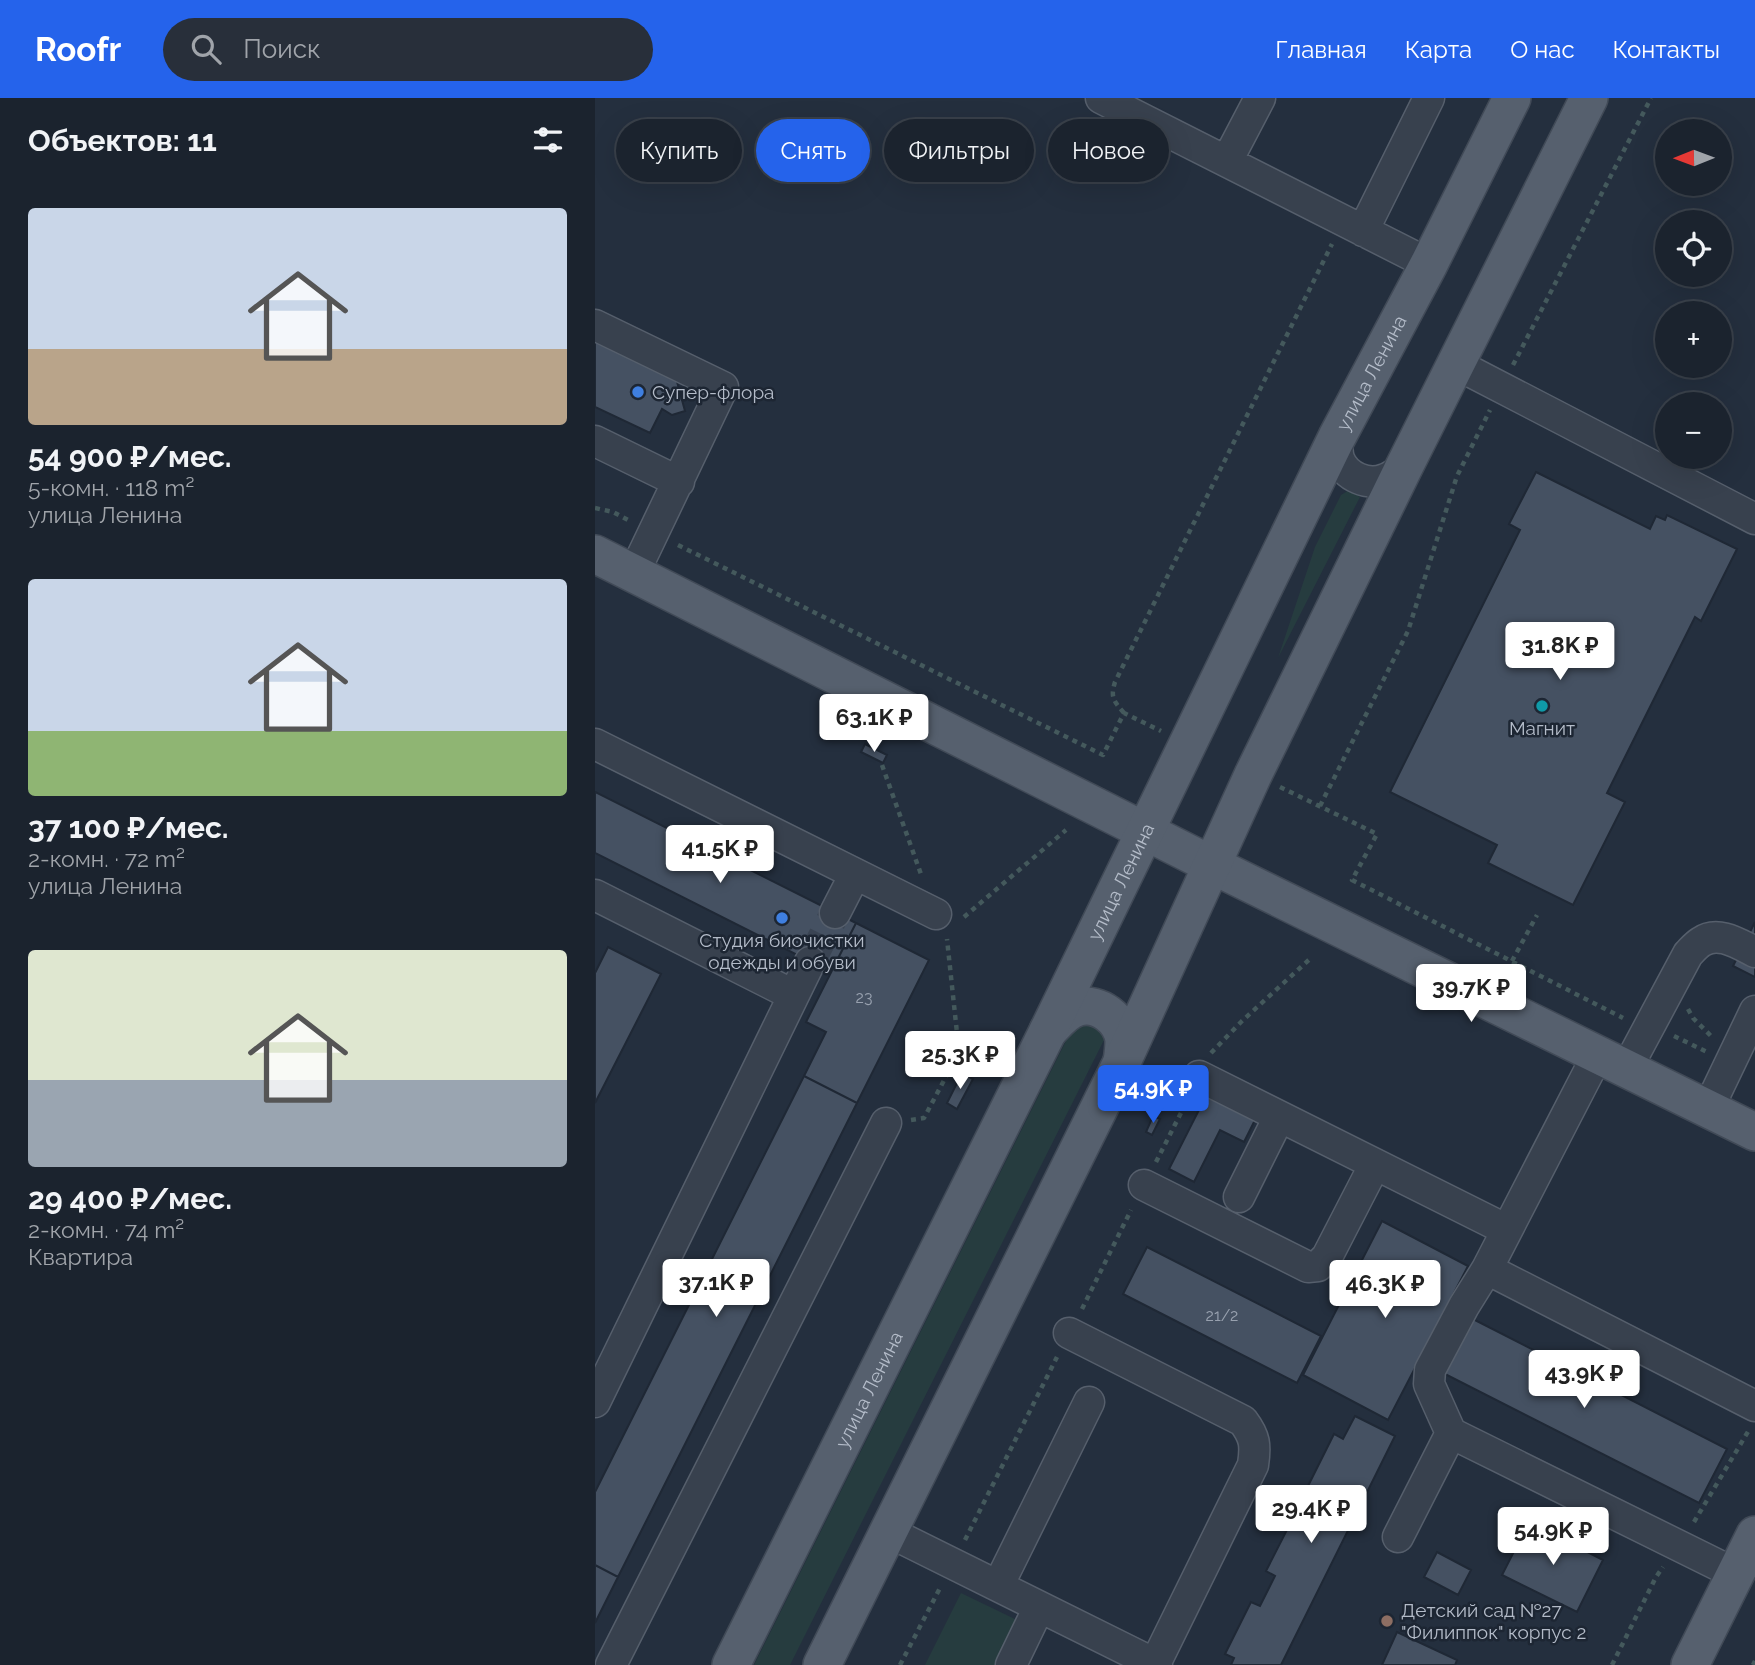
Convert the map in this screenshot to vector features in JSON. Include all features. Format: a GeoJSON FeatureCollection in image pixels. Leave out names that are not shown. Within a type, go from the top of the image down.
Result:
{"type":"FeatureCollection","features":[{"type":"Feature","properties":{"kind":"main road","name":"улица Ленина"},"geometry":{"type":"LineString","coordinates":[[731,1665],[1048,1031],[1337,438],[1429,264],[1512,98]]}},
{"type":"Feature","properties":{"kind":"main road"},"geometry":{"type":"LineString","coordinates":[[822,1665],[1122,1062],[1254,775],[1404,467],[1589,98]]}},
{"type":"Feature","properties":{"kind":"main road"},"geometry":{"type":"LineString","coordinates":[[595,554],[1146,831],[1755,1132]]}},
{"type":"Feature","properties":{"kind":"main road"},"geometry":{"type":"LineString","coordinates":[[1048,1031],[1077,1007],[1090,1006],[1103,1010],[1116,1021],[1121,1030],[1124,1041],[1122,1062]]}},
{"type":"Feature","properties":{"kind":"main road"},"geometry":{"type":"LineString","coordinates":[[1690,1665],[1755,1535]]}},
{"type":"Feature","properties":{"kind":"street"},"geometry":{"type":"LineString","coordinates":[[1101,98],[1429,264]]}},
{"type":"Feature","properties":{"kind":"street"},"geometry":{"type":"LineString","coordinates":[[1227,162],[1260,98]]}},
{"type":"Feature","properties":{"kind":"street"},"geometry":{"type":"LineString","coordinates":[[1353,226],[1429,98]]}},
{"type":"Feature","properties":{"kind":"street"},"geometry":{"type":"LineString","coordinates":[[595,325],[723,387],[634,573]]}},
{"type":"Feature","properties":{"kind":"street"},"geometry":{"type":"LineString","coordinates":[[1456,364],[1755,519]]}},
{"type":"Feature","properties":{"kind":"street"},"geometry":{"type":"LineString","coordinates":[[1337,438],[1339,458],[1344,468],[1352,475],[1371,482],[1379,481],[1404,467]]}},
{"type":"Feature","properties":{"kind":"street"},"geometry":{"type":"LineString","coordinates":[[595,440],[679,482]]}},
{"type":"Feature","properties":{"kind":"street"},"geometry":{"type":"LineString","coordinates":[[595,744],[855,874],[949,916]]}},
{"type":"Feature","properties":{"kind":"street"},"geometry":{"type":"LineString","coordinates":[[835,913],[855,874]]}},
{"type":"Feature","properties":{"kind":"street"},"geometry":{"type":"LineString","coordinates":[[596,899],[793,995]]}},
{"type":"Feature","properties":{"kind":"street"},"geometry":{"type":"LineString","coordinates":[[1736,1574],[1451,1433],[1429,1384],[1430,1370],[1507,1230],[1613,1061],[1648,1027],[1688,954],[1702,940],[1714,937],[1730,939],[1755,953]]}},
{"type":"Feature","properties":{"kind":"street"},"geometry":{"type":"LineString","coordinates":[[595,1402],[810,962]]}},
{"type":"Feature","properties":{"kind":"street"},"geometry":{"type":"LineString","coordinates":[[1708,1109],[1755,1011]]}},
{"type":"Feature","properties":{"kind":"street"},"geometry":{"type":"LineString","coordinates":[[1199,1076],[1507,1230]]}},
{"type":"Feature","properties":{"kind":"street"},"geometry":{"type":"LineString","coordinates":[[1239,1197],[1279,1116]]}},
{"type":"Feature","properties":{"kind":"street"},"geometry":{"type":"LineString","coordinates":[[611,1665],[886,1123]]}},
{"type":"Feature","properties":{"kind":"street"},"geometry":{"type":"LineString","coordinates":[[1145,1185],[1308,1267],[1318,1266],[1327,1257],[1375,1164]]}},
{"type":"Feature","properties":{"kind":"street"},"geometry":{"type":"LineString","coordinates":[[1487,1269],[1755,1406]]}},
{"type":"Feature","properties":{"kind":"street"},"geometry":{"type":"LineString","coordinates":[[889,1532],[1156,1665],[1253,1465],[1254,1440],[1243,1420],[1069,1333]]}},
{"type":"Feature","properties":{"kind":"street"},"geometry":{"type":"LineString","coordinates":[[998,1586],[1089,1402]]}},
{"type":"Feature","properties":{"kind":"street"},"geometry":{"type":"LineString","coordinates":[[1398,1537],[1451,1433]]}},
{"type":"Feature","properties":{"kind":"street"},"geometry":{"type":"LineString","coordinates":[[1011,1665],[1039,1607]]}},
{"type":"Feature","properties":{"kind":"path"},"geometry":{"type":"LineString","coordinates":[[1320,806],[1408,631],[1457,476],[1651,98]]}},
{"type":"Feature","properties":{"kind":"path"},"geometry":{"type":"LineString","coordinates":[[1188,744],[1124,713],[1114,701],[1112,692],[1115,682],[1353,226]]}},
{"type":"Feature","properties":{"kind":"path"},"geometry":{"type":"LineString","coordinates":[[595,508],[613,512],[1103,755],[1124,713]]}},
{"type":"Feature","properties":{"kind":"path"},"geometry":{"type":"LineString","coordinates":[[882,765],[949,916],[946,929],[960,1052],[924,1118],[886,1123]]}},
{"type":"Feature","properties":{"kind":"path"},"geometry":{"type":"LineString","coordinates":[[1254,775],[1377,834],[1352,880],[1633,1023],[1673,1035],[1712,1054],[1733,1057]]}},
{"type":"Feature","properties":{"kind":"path"},"geometry":{"type":"LineString","coordinates":[[949,916],[1066,830]]}},
{"type":"Feature","properties":{"kind":"path"},"geometry":{"type":"LineString","coordinates":[[1512,961],[1537,915]]}},
{"type":"Feature","properties":{"kind":"path"},"geometry":{"type":"LineString","coordinates":[[900,1665],[1209,1055],[1312,957]]}},
{"type":"Feature","properties":{"kind":"path"},"geometry":{"type":"LineString","coordinates":[[1674,981],[1693,1018],[1733,1057]]}},
{"type":"Feature","properties":{"kind":"green space"},"geometry":{"type":"Polygon","coordinates":[[[1349,490],[1360,497],[1278,658],[1315,547],[1341,495],[1349,490]]]}},
{"type":"Feature","properties":{"kind":"green space"},"geometry":{"type":"Polygon","coordinates":[[[1093,1023],[1101,1031],[1104,1040],[790,1665],[754,1665],[1074,1025],[1093,1023]]]}},
{"type":"Feature","properties":{"kind":"green space"},"geometry":{"type":"Polygon","coordinates":[[[961,1593],[1021,1622],[1000,1665],[925,1665],[961,1593]]]}},
{"type":"Feature","properties":{"kind":"building","name":"Супер-флора"},"geometry":{"type":"Polygon","coordinates":[[[595,339],[676,378],[685,411],[672,415],[662,409],[650,433],[595,407],[595,339]]]}},
{"type":"Feature","properties":{"kind":"building","name":"Магнит"},"geometry":{"type":"Polygon","coordinates":[[[1536,472],[1650,529],[1656,516],[1665,520],[1667,515],[1737,549],[1701,621],[1695,617],[1607,793],[1625,802],[1573,905],[1488,863],[1497,845],[1390,792],[1520,530],[1509,524],[1536,472]]]}},
{"type":"Feature","properties":{"kind":"building"},"geometry":{"type":"Polygon","coordinates":[[[865,744],[887,755],[883,763],[861,752],[865,744]]]}},
{"type":"Feature","properties":{"kind":"building"},"geometry":{"type":"Polygon","coordinates":[[[595,792],[856,923],[831,972],[595,853],[595,792]]]}},
{"type":"Feature","properties":{"kind":"building"},"geometry":{"type":"Polygon","coordinates":[[[1755,922],[1755,977],[1733,966],[1755,922]]]}},
{"type":"Feature","properties":{"kind":"building"},"geometry":{"type":"Polygon","coordinates":[[[856,923],[929,960],[857,1103],[804,1076],[826,1032],[806,1022],[856,923]]]}},
{"type":"Feature","properties":{"kind":"building"},"geometry":{"type":"Polygon","coordinates":[[[608,947],[661,974],[595,1103],[595,973],[608,947]]]}},
{"type":"Feature","properties":{"kind":"building"},"geometry":{"type":"Polygon","coordinates":[[[962,1073],[973,1079],[957,1109],[947,1103],[962,1073]]]}},
{"type":"Feature","properties":{"kind":"building"},"geometry":{"type":"Polygon","coordinates":[[[804,1076],[857,1103],[618,1577],[595,1565],[595,1492],[804,1076]]]}},
{"type":"Feature","properties":{"kind":"building"},"geometry":{"type":"Polygon","coordinates":[[[1206,1096],[1255,1120],[1244,1142],[1220,1130],[1194,1182],[1169,1169],[1206,1096]]]}},
{"type":"Feature","properties":{"kind":"building"},"geometry":{"type":"Polygon","coordinates":[[[1153,1116],[1160,1119],[1152,1135],[1146,1132],[1153,1116]]]}},
{"type":"Feature","properties":{"kind":"building"},"geometry":{"type":"Polygon","coordinates":[[[1382,1221],[1468,1266],[1388,1420],[1303,1375],[1382,1221]]]}},
{"type":"Feature","properties":{"kind":"building"},"geometry":{"type":"Polygon","coordinates":[[[1147,1247],[1321,1336],[1297,1383],[1123,1294],[1147,1247]]]}},
{"type":"Feature","properties":{"kind":"building"},"geometry":{"type":"Polygon","coordinates":[[[1469,1317],[1727,1449],[1699,1503],[1441,1372],[1469,1317]]]}},
{"type":"Feature","properties":{"kind":"building"},"geometry":{"type":"Polygon","coordinates":[[[1355,1416],[1395,1436],[1281,1665],[1231,1665],[1234,1658],[1225,1654],[1251,1602],[1260,1606],[1275,1576],[1266,1571],[1292,1520],[1301,1524],[1317,1491],[1308,1486],[1334,1434],[1343,1439],[1355,1416]]]}},
{"type":"Feature","properties":{"kind":"building"},"geometry":{"type":"Polygon","coordinates":[[[1529,1522],[1603,1560],[1577,1612],[1502,1575],[1529,1522]]]}},
{"type":"Feature","properties":{"kind":"building"},"geometry":{"type":"Polygon","coordinates":[[[1437,1552],[1471,1570],[1458,1595],[1424,1577],[1437,1552]]]}},
{"type":"Feature","properties":{"kind":"building"},"geometry":{"type":"Polygon","coordinates":[[[595,1565],[618,1577],[595,1623],[595,1565]]]}},
{"type":"Feature","properties":{"kind":"building"},"geometry":{"type":"Polygon","coordinates":[[[1397,1632],[1457,1660],[1455,1665],[1382,1665],[1397,1632]]]}},
{"type":"Feature","properties":{"kind":"tunnel"},"geometry":{"type":"LineString","coordinates":[[810,962],[835,913]]}},
{"type":"Feature","properties":{"kind":"place","name":"Супер-флора"},"geometry":{"type":"Point","coordinates":[638,392]}},
{"type":"Feature","properties":{"kind":"place","name":"Магнит"},"geometry":{"type":"Point","coordinates":[1542,706]}},
{"type":"Feature","properties":{"kind":"place","name":"Студия биочистки одежды и обуви"},"geometry":{"type":"Point","coordinates":[782,918]}},
{"type":"Feature","properties":{"kind":"place","name":"Детский сад №27 \"Филиппок\" корпус 2"},"geometry":{"type":"Point","coordinates":[1387,1621]}}]}
